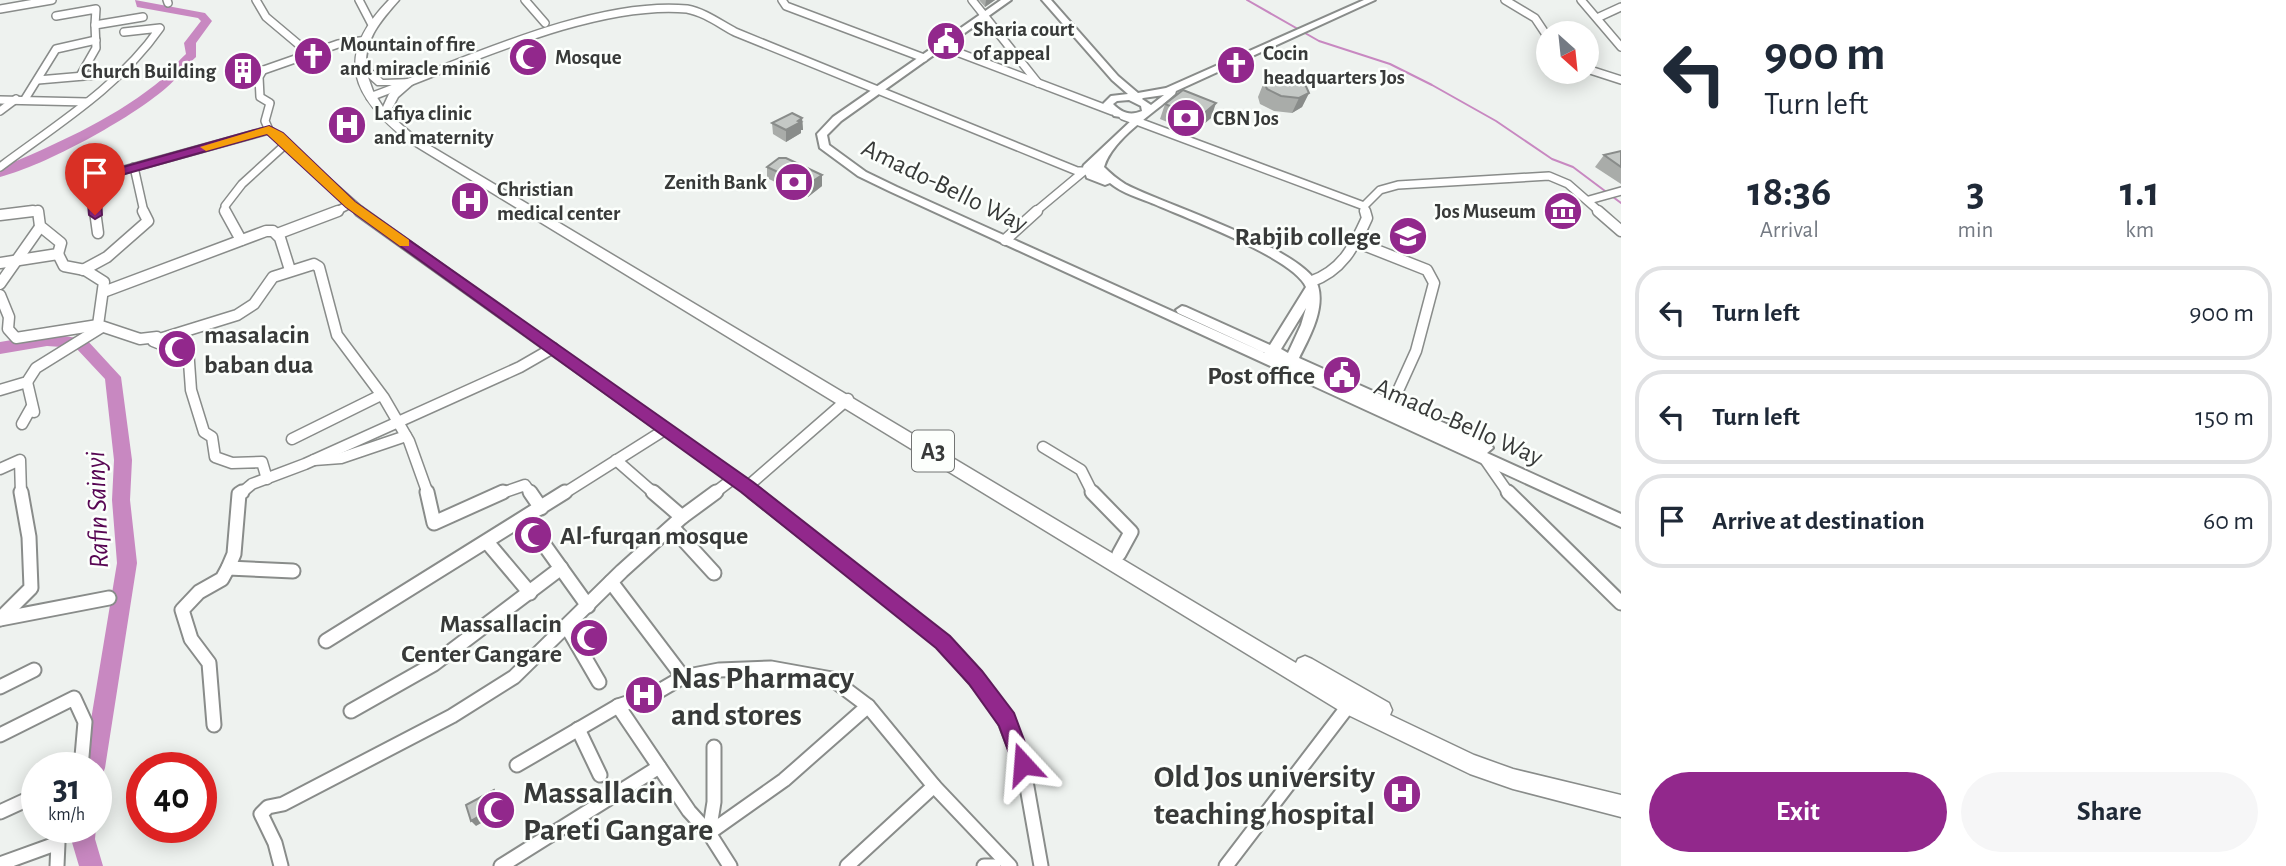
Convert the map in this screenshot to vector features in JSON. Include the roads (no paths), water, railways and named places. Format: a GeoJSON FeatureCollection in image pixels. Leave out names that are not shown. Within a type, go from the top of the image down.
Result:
{"type":"FeatureCollection","features":[{"type":"Feature","properties":{"kind":"highway"},"geometry":{"type":"LineString","coordinates":[[364,41],[371,23],[394,0]]}},
{"type":"Feature","properties":{"kind":"highway"},"geometry":{"type":"LineString","coordinates":[[364,41],[378,22],[401,0]]}},
{"type":"Feature","properties":{"kind":"highway","name":"A3"},"geometry":{"type":"LineString","coordinates":[[364,41],[373,95],[387,111],[415,133],[1369,703],[1430,736],[1514,768],[1621,795]]}},
{"type":"Feature","properties":{"kind":"highway","name":"A3"},"geometry":{"type":"LineString","coordinates":[[364,41],[359,62],[373,95],[385,117],[413,139],[848,399],[1349,705],[1424,744],[1480,768],[1621,806]]}},
{"type":"Feature","properties":{"kind":"highway"},"geometry":{"type":"LineString","coordinates":[[369,73],[381,83],[406,81]]}},
{"type":"Feature","properties":{"kind":"highway"},"geometry":{"type":"LineString","coordinates":[[387,111],[393,96],[406,81]]}},
{"type":"Feature","properties":{"kind":"main road"},"geometry":{"type":"LineString","coordinates":[[877,89],[1007,0]]}},
{"type":"Feature","properties":{"kind":"main road"},"geometry":{"type":"LineString","coordinates":[[1113,99],[1160,94],[1371,0]]}},
{"type":"Feature","properties":{"kind":"main road"},"geometry":{"type":"LineString","coordinates":[[1050,2],[1115,78],[1147,107],[1143,116]]}},
{"type":"Feature","properties":{"kind":"main road"},"geometry":{"type":"LineString","coordinates":[[1115,78],[1122,90],[1108,104],[1125,124],[1124,133]]}},
{"type":"Feature","properties":{"kind":"main road"},"geometry":{"type":"LineString","coordinates":[[863,83],[887,83]]}},
{"type":"Feature","properties":{"kind":"main road"},"geometry":{"type":"LineString","coordinates":[[1178,86],[1090,164],[1090,172],[1284,259],[1311,285],[1311,310],[1289,364]]}},
{"type":"Feature","properties":{"kind":"main road","name":"Amado-Bello Way"},"geometry":{"type":"LineString","coordinates":[[877,89],[822,134],[824,146],[839,158],[877,182],[1240,336],[1271,356]]}},
{"type":"Feature","properties":{"kind":"main road"},"geometry":{"type":"LineString","coordinates":[[1117,114],[1143,116]]}},
{"type":"Feature","properties":{"kind":"main road","name":"Amado-Bello Way"},"geometry":{"type":"LineString","coordinates":[[1008,237],[1289,364],[1621,521]]}},
{"type":"Feature","properties":{"kind":"main road"},"geometry":{"type":"LineString","coordinates":[[1271,356],[1311,285]]}},
{"type":"Feature","properties":{"kind":"main road"},"geometry":{"type":"LineString","coordinates":[[1240,336],[1271,339],[1285,334]]}},
{"type":"Feature","properties":{"kind":"main road"},"geometry":{"type":"LineString","coordinates":[[1300,340],[1302,353],[1311,364],[1337,379]]}},
{"type":"Feature","properties":{"kind":"main road","name":"Amado-Bello Way"},"geometry":{"type":"LineString","coordinates":[[1289,364],[1337,379],[1621,512]]}},
{"type":"Feature","properties":{"kind":"street"},"geometry":{"type":"LineString","coordinates":[[0,9],[52,0]]}},
{"type":"Feature","properties":{"kind":"street"},"geometry":{"type":"LineString","coordinates":[[256,0],[265,17],[310,54]]}},
{"type":"Feature","properties":{"kind":"street"},"geometry":{"type":"LineString","coordinates":[[359,0],[371,23]]}},
{"type":"Feature","properties":{"kind":"street"},"geometry":{"type":"LineString","coordinates":[[525,0],[545,23]]}},
{"type":"Feature","properties":{"kind":"street"},"geometry":{"type":"LineString","coordinates":[[782,0],[786,6],[924,58]]}},
{"type":"Feature","properties":{"kind":"street"},"geometry":{"type":"LineString","coordinates":[[972,0],[1038,83]]}},
{"type":"Feature","properties":{"kind":"street"},"geometry":{"type":"LineString","coordinates":[[1505,0],[1537,21]]}},
{"type":"Feature","properties":{"kind":"street"},"geometry":{"type":"LineString","coordinates":[[1581,0],[1621,47]]}},
{"type":"Feature","properties":{"kind":"street"},"geometry":{"type":"LineString","coordinates":[[373,95],[545,23],[613,6],[651,4],[684,8],[877,89],[1090,172]]}},
{"type":"Feature","properties":{"kind":"street"},"geometry":{"type":"LineString","coordinates":[[1597,18],[1621,8]]}},
{"type":"Feature","properties":{"kind":"street"},"geometry":{"type":"LineString","coordinates":[[56,16],[96,9],[96,48],[80,76]]}},
{"type":"Feature","properties":{"kind":"street"},"geometry":{"type":"LineString","coordinates":[[95,25],[143,17]]}},
{"type":"Feature","properties":{"kind":"street"},"geometry":{"type":"LineString","coordinates":[[0,167],[87,102],[150,43],[160,28],[124,32]]}},
{"type":"Feature","properties":{"kind":"street"},"geometry":{"type":"LineString","coordinates":[[25,99],[56,49],[96,40]]}},
{"type":"Feature","properties":{"kind":"street"},"geometry":{"type":"LineString","coordinates":[[364,41],[338,44],[260,71],[258,92],[260,97],[270,103],[265,121],[269,130],[287,143],[350,204],[747,487],[943,642],[987,691],[1007,720],[1019,750],[1030,792],[1041,866],[1033,866]]}},
{"type":"Feature","properties":{"kind":"street"},"geometry":{"type":"LineString","coordinates":[[941,46],[1117,114]]}},
{"type":"Feature","properties":{"kind":"street"},"geometry":{"type":"LineString","coordinates":[[1600,72],[1619,77]]}},
{"type":"Feature","properties":{"kind":"street"},"geometry":{"type":"LineString","coordinates":[[38,80],[96,75]]}},
{"type":"Feature","properties":{"kind":"street"},"geometry":{"type":"LineString","coordinates":[[1078,97],[1113,99]]}},
{"type":"Feature","properties":{"kind":"street"},"geometry":{"type":"LineString","coordinates":[[0,111],[16,99]]}},
{"type":"Feature","properties":{"kind":"street"},"geometry":{"type":"LineString","coordinates":[[0,100],[87,102]]}},
{"type":"Feature","properties":{"kind":"street"},"geometry":{"type":"LineString","coordinates":[[1143,116],[1364,206]]}},
{"type":"Feature","properties":{"kind":"street"},"geometry":{"type":"LineString","coordinates":[[98,233],[92,182],[102,176],[269,130]]}},
{"type":"Feature","properties":{"kind":"street"},"geometry":{"type":"LineString","coordinates":[[241,240],[226,217],[225,206],[242,184],[287,143]]}},
{"type":"Feature","properties":{"kind":"street"},"geometry":{"type":"LineString","coordinates":[[83,270],[107,257],[148,221],[140,205],[134,167]]}},
{"type":"Feature","properties":{"kind":"street"},"geometry":{"type":"LineString","coordinates":[[1008,237],[1062,187],[1090,172]]}},
{"type":"Feature","properties":{"kind":"street"},"geometry":{"type":"LineString","coordinates":[[1364,206],[1380,190],[1398,185],[1542,175],[1562,180],[1621,231]]}},
{"type":"Feature","properties":{"kind":"street"},"geometry":{"type":"LineString","coordinates":[[1588,200],[1615,193]]}},
{"type":"Feature","properties":{"kind":"street"},"geometry":{"type":"LineString","coordinates":[[106,291],[266,231],[277,234],[325,218],[350,204]]}},
{"type":"Feature","properties":{"kind":"street"},"geometry":{"type":"LineString","coordinates":[[1311,285],[1339,268],[1356,242],[1367,218],[1364,206]]}},
{"type":"Feature","properties":{"kind":"street"},"geometry":{"type":"LineString","coordinates":[[0,215],[38,210],[36,217],[39,230],[61,243],[58,254],[64,266],[100,277],[106,291],[97,317],[100,326]]}},
{"type":"Feature","properties":{"kind":"street"},"geometry":{"type":"LineString","coordinates":[[0,284],[39,230]]}},
{"type":"Feature","properties":{"kind":"street"},"geometry":{"type":"LineString","coordinates":[[277,234],[290,270]]}},
{"type":"Feature","properties":{"kind":"street"},"geometry":{"type":"LineString","coordinates":[[1356,242],[1427,270],[1434,283],[1416,351],[1392,404]]}},
{"type":"Feature","properties":{"kind":"street"},"geometry":{"type":"LineString","coordinates":[[0,262],[58,254]]}},
{"type":"Feature","properties":{"kind":"street"},"geometry":{"type":"LineString","coordinates":[[0,295],[9,317],[8,330],[16,338],[100,326],[140,340],[237,315],[254,304],[273,277],[314,264],[319,267],[337,335],[382,395],[405,436],[426,485],[434,523],[518,485],[525,485],[541,508]]}},
{"type":"Feature","properties":{"kind":"street"},"geometry":{"type":"LineString","coordinates":[[0,390],[27,382],[36,368],[100,326]]}},
{"type":"Feature","properties":{"kind":"street"},"geometry":{"type":"LineString","coordinates":[[157,337],[153,341],[156,344],[185,344],[188,348],[191,390],[204,432],[212,437],[215,457],[232,463],[262,462],[267,479]]}},
{"type":"Feature","properties":{"kind":"street"},"geometry":{"type":"LineString","coordinates":[[214,725],[209,663],[191,639],[182,610],[199,592],[222,579],[228,568],[234,554],[239,494],[553,348]]}},
{"type":"Feature","properties":{"kind":"street"},"geometry":{"type":"LineString","coordinates":[[22,424],[32,410],[27,382]]}},
{"type":"Feature","properties":{"kind":"street"},"geometry":{"type":"LineString","coordinates":[[292,439],[382,395]]}},
{"type":"Feature","properties":{"kind":"street"},"geometry":{"type":"LineString","coordinates":[[747,487],[848,399]]}},
{"type":"Feature","properties":{"kind":"street"},"geometry":{"type":"LineString","coordinates":[[326,641],[666,429]]}},
{"type":"Feature","properties":{"kind":"street"},"geometry":{"type":"LineString","coordinates":[[313,460],[341,458],[405,436]]}},
{"type":"Feature","properties":{"kind":"street"},"geometry":{"type":"LineString","coordinates":[[1043,447],[1075,465],[1081,471],[1083,483],[1122,519],[1131,532],[1119,554]]}},
{"type":"Feature","properties":{"kind":"street"},"geometry":{"type":"LineString","coordinates":[[1484,458],[1512,497],[1621,603]]}},
{"type":"Feature","properties":{"kind":"street"},"geometry":{"type":"LineString","coordinates":[[0,469],[20,460],[19,480],[29,537],[31,588],[0,619]]}},
{"type":"Feature","properties":{"kind":"street"},"geometry":{"type":"LineString","coordinates":[[616,460],[682,517]]}},
{"type":"Feature","properties":{"kind":"street"},"geometry":{"type":"LineString","coordinates":[[281,866],[275,843],[261,814],[268,807],[283,804],[452,716],[514,677],[682,517],[734,478]]}},
{"type":"Feature","properties":{"kind":"street"},"geometry":{"type":"LineString","coordinates":[[525,518],[588,606]]}},
{"type":"Feature","properties":{"kind":"street"},"geometry":{"type":"LineString","coordinates":[[671,527],[714,573]]}},
{"type":"Feature","properties":{"kind":"street"},"geometry":{"type":"LineString","coordinates":[[487,542],[530,593]]}},
{"type":"Feature","properties":{"kind":"street"},"geometry":{"type":"LineString","coordinates":[[228,568],[293,570]]}},
{"type":"Feature","properties":{"kind":"street"},"geometry":{"type":"LineString","coordinates":[[351,711],[395,689],[449,654],[561,568]]}},
{"type":"Feature","properties":{"kind":"street"},"geometry":{"type":"LineString","coordinates":[[611,582],[683,677]]}},
{"type":"Feature","properties":{"kind":"street"},"geometry":{"type":"LineString","coordinates":[[0,619],[109,598]]}},
{"type":"Feature","properties":{"kind":"street"},"geometry":{"type":"LineString","coordinates":[[567,627],[598,682]]}},
{"type":"Feature","properties":{"kind":"street"},"geometry":{"type":"LineString","coordinates":[[517,765],[618,706],[654,694],[683,677],[719,670],[771,668],[832,679],[869,706],[933,786],[1010,866]]}},
{"type":"Feature","properties":{"kind":"street"},"geometry":{"type":"LineString","coordinates":[[0,687],[34,670]]}},
{"type":"Feature","properties":{"kind":"street"},"geometry":{"type":"LineString","coordinates":[[0,735],[74,698],[83,707],[86,719],[83,752]]}},
{"type":"Feature","properties":{"kind":"street"},"geometry":{"type":"LineString","coordinates":[[1226,866],[1349,705]]}},
{"type":"Feature","properties":{"kind":"street"},"geometry":{"type":"LineString","coordinates":[[618,706],[730,866]]}},
{"type":"Feature","properties":{"kind":"street"},"geometry":{"type":"LineString","coordinates":[[709,833],[784,780],[869,706]]}},
{"type":"Feature","properties":{"kind":"street"},"geometry":{"type":"LineString","coordinates":[[578,729],[600,775]]}},
{"type":"Feature","properties":{"kind":"street"},"geometry":{"type":"LineString","coordinates":[[709,833],[715,802],[714,747]]}},
{"type":"Feature","properties":{"kind":"street"},"geometry":{"type":"LineString","coordinates":[[501,866],[659,767]]}},
{"type":"Feature","properties":{"kind":"street"},"geometry":{"type":"LineString","coordinates":[[847,866],[933,786]]}},
{"type":"Feature","properties":{"kind":"street"},"geometry":{"type":"LineString","coordinates":[[0,812],[21,802]]}},
{"type":"Feature","properties":{"kind":"street"},"geometry":{"type":"LineString","coordinates":[[0,864],[58,843],[57,866]]}},
{"type":"Feature","properties":{"kind":"street"},"geometry":{"type":"LineString","coordinates":[[984,866],[994,866]]}},
{"type":"Feature","properties":{"kind":"waterway","name":"Rafin Sainyi"},"geometry":{"type":"LineString","coordinates":[[0,173],[62,146],[121,114],[163,85],[192,55],[190,43],[207,21],[201,15],[141,5],[140,0]]}},
{"type":"Feature","properties":{"kind":"waterway"},"geometry":{"type":"LineString","coordinates":[[1247,0],[1319,41],[1390,64],[1432,85],[1496,121],[1552,159],[1573,167],[1621,203]]}},
{"type":"Feature","properties":{"kind":"waterway","name":"Rafin Sainyi"},"geometry":{"type":"LineString","coordinates":[[0,348],[47,340],[80,343],[113,377],[123,460],[121,500],[127,563],[97,752]]}},
{"type":"Feature","properties":{"kind":"waterway","name":"Rafin Sainyi"},"geometry":{"type":"LineString","coordinates":[[84,843],[91,866]]}},
{"type":"Feature","properties":{"kind":"place","name":"Sharia court of appeal"},"geometry":{"type":"Point","coordinates":[946,41]}},
{"type":"Feature","properties":{"kind":"place","name":"Mountain of fire and miracle mini6"},"geometry":{"type":"Point","coordinates":[313,56]}},
{"type":"Feature","properties":{"kind":"place","name":"Mosque"},"geometry":{"type":"Point","coordinates":[528,57]}},
{"type":"Feature","properties":{"kind":"place","name":"Cocin headquarters Jos"},"geometry":{"type":"Point","coordinates":[1236,65]}},
{"type":"Feature","properties":{"kind":"place","name":"Church Building"},"geometry":{"type":"Point","coordinates":[243,71]}},
{"type":"Feature","properties":{"kind":"place","name":"CBN Jos"},"geometry":{"type":"Point","coordinates":[1186,118]}},
{"type":"Feature","properties":{"kind":"place","name":"Lafiya clinic and maternity"},"geometry":{"type":"Point","coordinates":[347,125]}},
{"type":"Feature","properties":{"kind":"place","name":"Zenith Bank"},"geometry":{"type":"Point","coordinates":[794,182]}},
{"type":"Feature","properties":{"kind":"place","name":"Christian medical center"},"geometry":{"type":"Point","coordinates":[470,201]}},
{"type":"Feature","properties":{"kind":"place","name":"Jos Museum"},"geometry":{"type":"Point","coordinates":[1563,211]}},
{"type":"Feature","properties":{"kind":"place","name":"Rabjib college"},"geometry":{"type":"Point","coordinates":[1408,236]}},
{"type":"Feature","properties":{"kind":"place","name":"masalacin baban dua"},"geometry":{"type":"Point","coordinates":[177,349]}},
{"type":"Feature","properties":{"kind":"place","name":"Post office"},"geometry":{"type":"Point","coordinates":[1342,375]}},
{"type":"Feature","properties":{"kind":"place","name":"Al-furqan mosque"},"geometry":{"type":"Point","coordinates":[533,535]}},
{"type":"Feature","properties":{"kind":"place","name":"Massallacin Center Gangare"},"geometry":{"type":"Point","coordinates":[589,638]}},
{"type":"Feature","properties":{"kind":"place","name":"Nas Pharmacy and stores"},"geometry":{"type":"Point","coordinates":[644,695]}},
{"type":"Feature","properties":{"kind":"place","name":"Old Jos university teaching hospital"},"geometry":{"type":"Point","coordinates":[1402,794]}},
{"type":"Feature","properties":{"kind":"place","name":"Massallacin Pareti Gangare"},"geometry":{"type":"Point","coordinates":[496,810]}}]}
